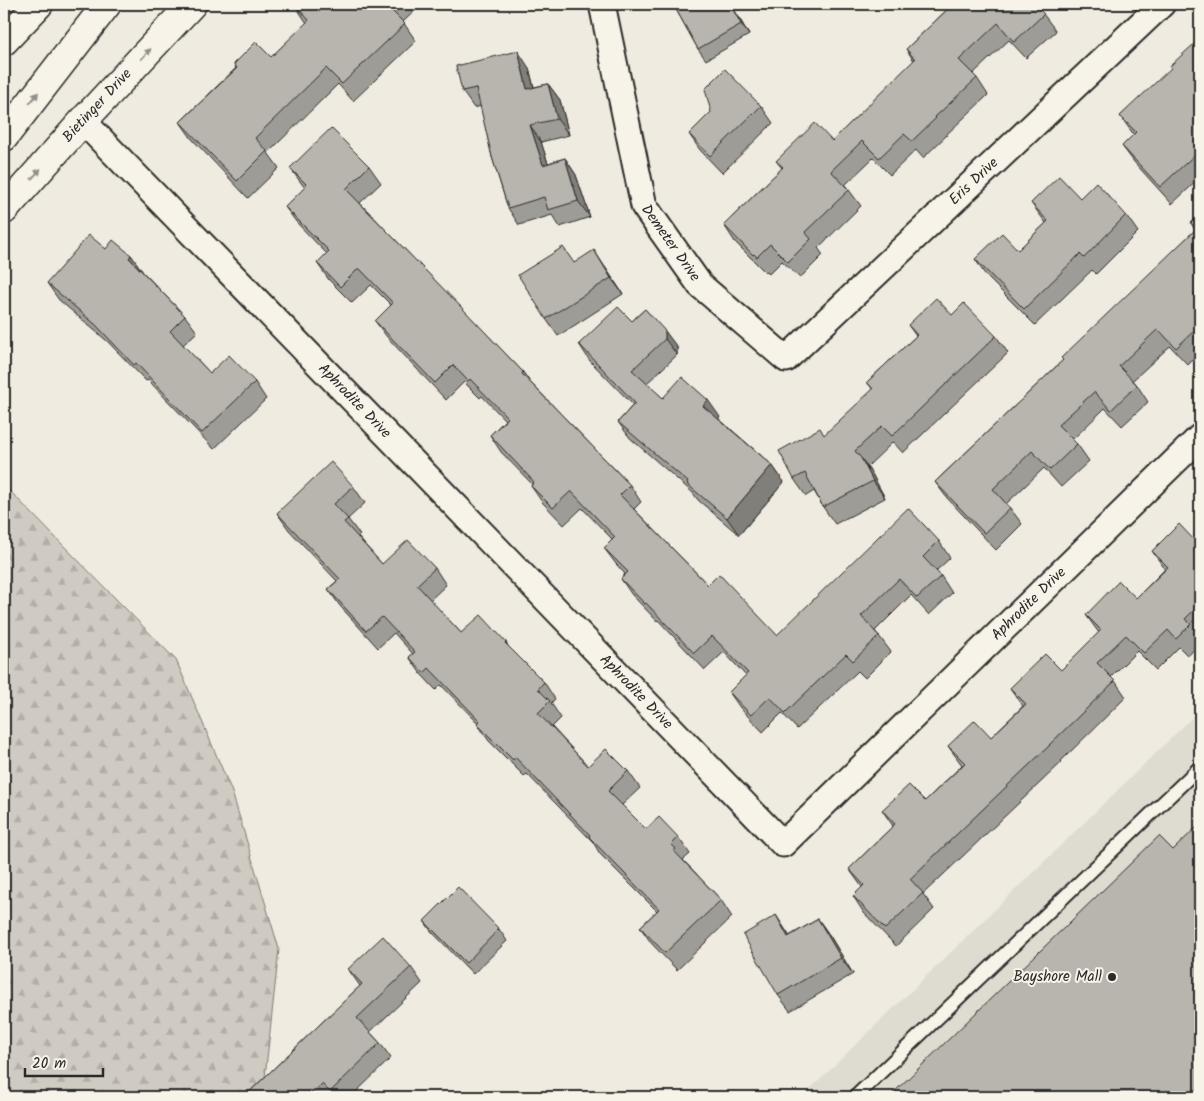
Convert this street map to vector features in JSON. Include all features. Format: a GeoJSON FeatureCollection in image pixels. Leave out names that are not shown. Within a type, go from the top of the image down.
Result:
{"type":"FeatureCollection","features":[{"type":"Feature","properties":{"kind":"main road"},"geometry":{"type":"LineString","coordinates":[[4,41],[39,4]]}},
{"type":"Feature","properties":{"kind":"main road"},"geometry":{"type":"LineString","coordinates":[[4,137],[107,4]]}},
{"type":"Feature","properties":{"kind":"main road","name":"Bietinger Drive"},"geometry":{"type":"LineString","coordinates":[[4,210],[83,121],[192,4]]}},
{"type":"Feature","properties":{"kind":"street","name":"Demeter Drive"},"geometry":{"type":"LineString","coordinates":[[602,4],[644,206],[700,285],[786,359]]}},
{"type":"Feature","properties":{"kind":"street","name":"Eris Drive"},"geometry":{"type":"LineString","coordinates":[[786,359],[1162,4]]}},
{"type":"Feature","properties":{"kind":"street","name":"Aphrodite Drive"},"geometry":{"type":"LineString","coordinates":[[83,121],[783,844],[1200,436]]}},
{"type":"Feature","properties":{"kind":"lane"},"geometry":{"type":"LineString","coordinates":[[855,1097],[1200,767]]}},
{"type":"Feature","properties":{"kind":"shaded area"},"geometry":{"type":"Polygon","coordinates":[[[1200,710],[1200,1097],[802,1097],[1200,710]]]}},
{"type":"Feature","properties":{"kind":"green space"},"geometry":{"type":"Polygon","coordinates":[[[4,485],[176,660],[232,792],[279,949],[265,1077],[250,1097],[4,1097],[4,485]]]}},
{"type":"Feature","properties":{"kind":"building"},"geometry":{"type":"Polygon","coordinates":[[[294,4],[393,4],[389,8],[405,24],[342,84],[326,68],[255,138],[267,151],[237,181],[180,122],[237,68],[234,64],[256,42],[271,57],[309,20],[294,4]]]}},
{"type":"Feature","properties":{"kind":"building"},"geometry":{"type":"Polygon","coordinates":[[[673,4],[730,4],[741,24],[698,49],[673,4]]]}},
{"type":"Feature","properties":{"kind":"building"},"geometry":{"type":"Polygon","coordinates":[[[953,4],[1034,4],[1044,14],[1014,42],[998,23],[959,60],[977,78],[912,141],[904,134],[879,158],[862,141],[831,171],[849,190],[805,232],[811,239],[788,262],[770,244],[757,257],[753,255],[724,225],[783,167],[776,161],[815,123],[832,141],[915,59],[906,49],[953,4]]]}},
{"type":"Feature","properties":{"kind":"building"},"geometry":{"type":"Polygon","coordinates":[[[1194,44],[1200,51],[1200,134],[1195,140],[1200,146],[1200,150],[1160,187],[1122,146],[1136,132],[1120,116],[1194,44]]]}},
{"type":"Feature","properties":{"kind":"building"},"geometry":{"type":"Polygon","coordinates":[[[518,51],[527,89],[548,84],[557,119],[530,125],[543,165],[565,158],[578,201],[548,210],[544,197],[508,208],[492,157],[476,88],[462,91],[456,66],[518,51]]]}},
{"type":"Feature","properties":{"kind":"building"},"geometry":{"type":"Polygon","coordinates":[[[725,69],[761,106],[710,156],[689,134],[711,112],[705,89],[725,69]]]}},
{"type":"Feature","properties":{"kind":"building"},"geometry":{"type":"Polygon","coordinates":[[[331,128],[369,166],[346,189],[630,485],[620,495],[708,585],[719,574],[777,635],[908,508],[939,541],[923,557],[941,576],[917,598],[899,579],[861,616],[879,636],[853,661],[846,654],[785,713],[770,697],[751,715],[729,692],[748,673],[712,636],[694,653],[645,604],[621,579],[628,572],[604,548],[615,537],[571,491],[553,508],[531,486],[534,482],[490,435],[508,418],[470,379],[468,381],[453,365],[435,383],[375,321],[393,303],[359,268],[340,287],[317,263],[329,251],[285,207],[307,185],[290,168],[331,128]]]}},
{"type":"Feature","properties":{"kind":"building"},"geometry":{"type":"Polygon","coordinates":[[[1059,176],[1080,198],[1096,182],[1126,215],[1084,258],[1080,254],[1024,309],[975,259],[1002,233],[1018,250],[1048,221],[1031,203],[1059,176]]]}},
{"type":"Feature","properties":{"kind":"building"},"geometry":{"type":"Polygon","coordinates":[[[1200,214],[1200,288],[1194,294],[1200,301],[1200,325],[1176,348],[1158,329],[1119,366],[1137,385],[1111,410],[1094,392],[1058,425],[1077,444],[1050,470],[1032,451],[993,489],[1010,508],[984,533],[935,482],[1196,229],[1191,223],[1200,214]]]}},
{"type":"Feature","properties":{"kind":"building"},"geometry":{"type":"Polygon","coordinates":[[[89,235],[106,249],[113,240],[131,255],[129,258],[185,316],[170,331],[210,373],[229,355],[255,382],[202,433],[136,363],[134,365],[96,325],[47,283],[89,235]]]}},
{"type":"Feature","properties":{"kind":"building"},"geometry":{"type":"Polygon","coordinates":[[[563,247],[574,263],[594,250],[611,278],[546,319],[518,275],[563,247]]]}},
{"type":"Feature","properties":{"kind":"building"},"geometry":{"type":"Polygon","coordinates":[[[936,298],[952,315],[964,303],[996,336],[892,436],[882,426],[855,451],[861,458],[873,481],[823,507],[805,473],[794,479],[779,451],[820,428],[824,435],[873,389],[867,382],[917,335],[908,325],[936,298]]]}},
{"type":"Feature","properties":{"kind":"building"},"geometry":{"type":"Polygon","coordinates":[[[618,307],[632,321],[645,309],[665,331],[665,339],[632,370],[663,398],[682,377],[708,400],[703,406],[772,465],[727,518],[618,422],[635,403],[579,344],[618,307]]]}},
{"type":"Feature","properties":{"kind":"building"},"geometry":{"type":"Polygon","coordinates":[[[331,462],[353,486],[334,504],[348,519],[344,522],[382,564],[408,540],[435,568],[417,585],[461,633],[481,615],[505,643],[544,682],[538,689],[550,701],[538,713],[588,766],[606,749],[628,771],[608,791],[646,829],[659,817],[678,837],[671,844],[676,849],[674,851],[721,900],[665,953],[640,927],[659,909],[515,757],[513,760],[477,724],[480,721],[429,668],[424,673],[409,657],[415,652],[382,617],[366,631],[328,589],[340,579],[277,513],[331,462]]]}},
{"type":"Feature","properties":{"kind":"building"},"geometry":{"type":"Polygon","coordinates":[[[1179,524],[1196,542],[1200,537],[1200,604],[1185,619],[1191,624],[1176,639],[1168,630],[1144,653],[1126,635],[1097,663],[1115,681],[910,879],[923,893],[885,929],[853,896],[864,885],[849,869],[895,824],[882,810],[909,785],[925,801],[965,763],[948,746],[975,720],[991,737],[1026,704],[1010,688],[1045,654],[1061,670],[1101,630],[1086,615],[1119,581],[1136,598],[1168,567],[1152,551],[1179,524]]]}},
{"type":"Feature","properties":{"kind":"building","name":"Bayshore Mall"},"geometry":{"type":"Polygon","coordinates":[[[1200,824],[1200,1097],[889,1097],[1159,836],[1173,850],[1200,824]]]}},
{"type":"Feature","properties":{"kind":"building"},"geometry":{"type":"Polygon","coordinates":[[[458,887],[499,929],[466,963],[424,921],[458,887]]]}},
{"type":"Feature","properties":{"kind":"building"},"geometry":{"type":"Polygon","coordinates":[[[776,915],[788,937],[818,919],[841,958],[778,995],[743,935],[776,915]]]}},
{"type":"Feature","properties":{"kind":"building"},"geometry":{"type":"Polygon","coordinates":[[[383,936],[411,967],[357,1018],[380,1043],[330,1092],[322,1084],[308,1097],[244,1097],[362,984],[348,969],[383,936]]]}},
{"type":"Feature","properties":{"kind":"place","name":"Bayshore Mall"},"geometry":{"type":"Point","coordinates":[1112,977]}}]}
